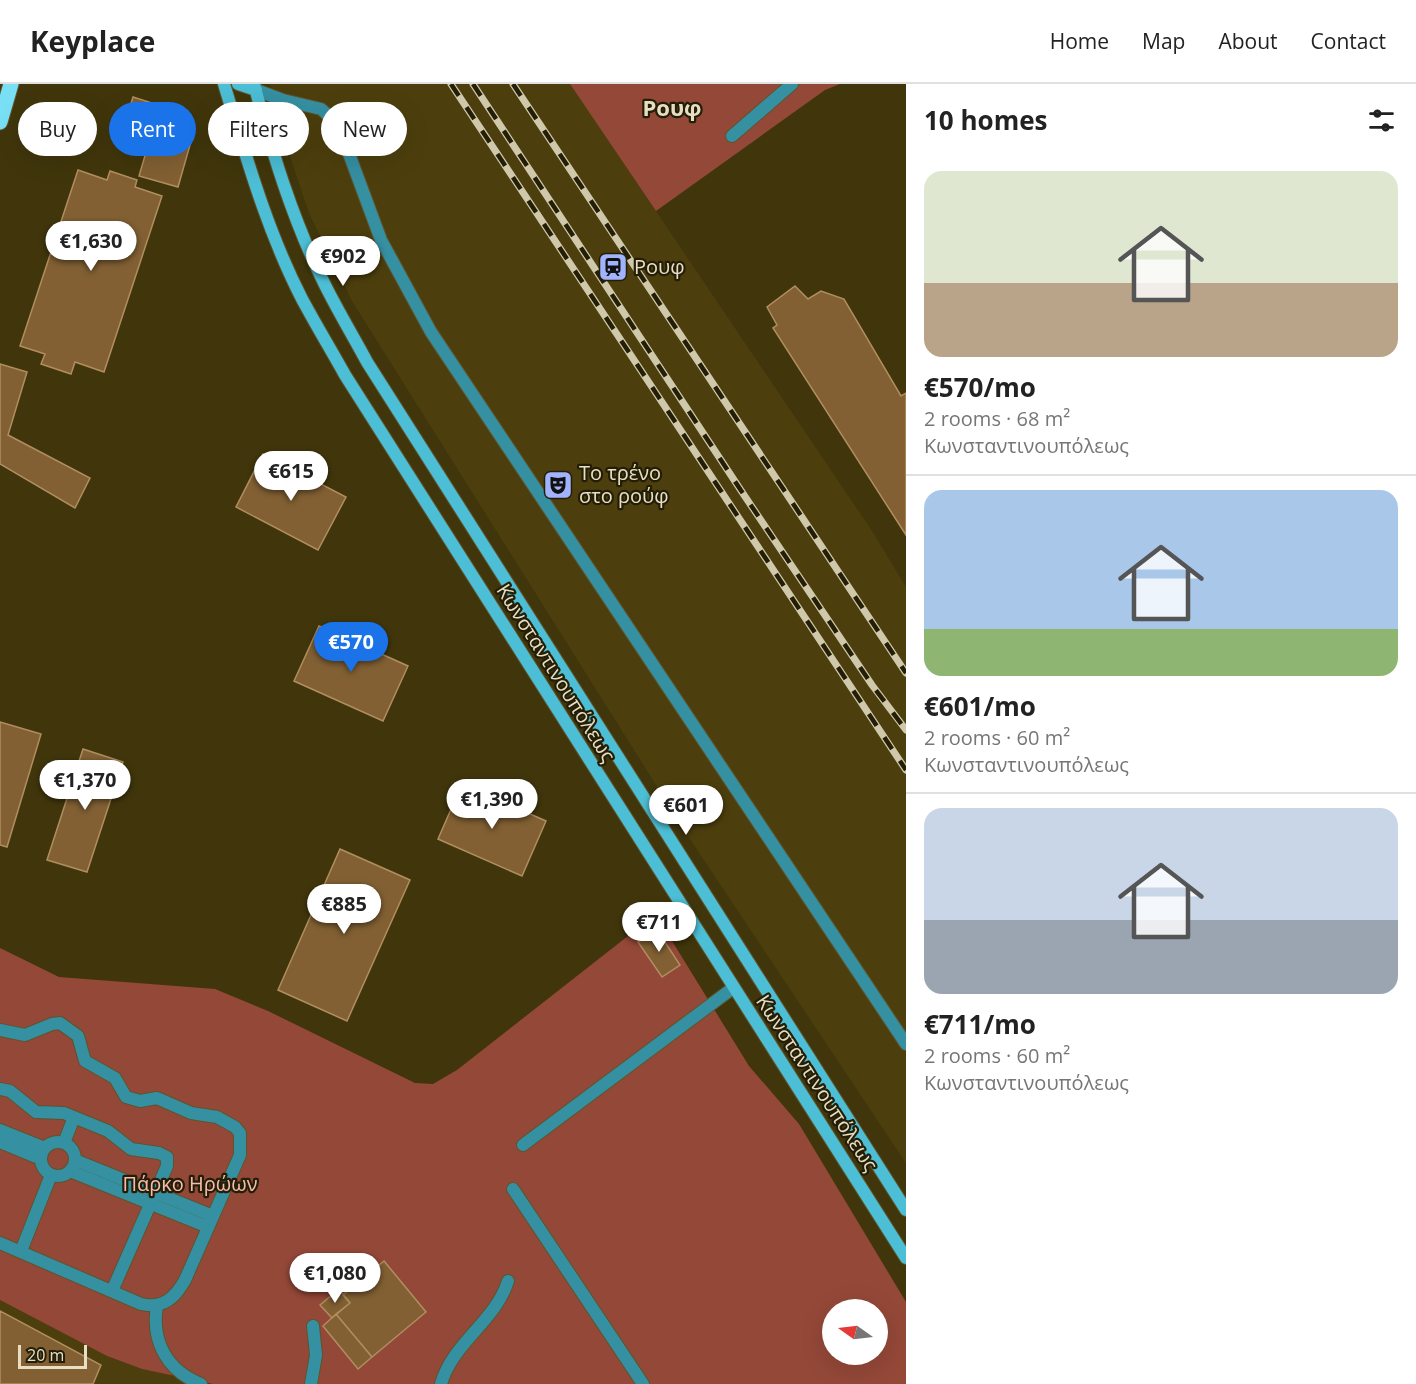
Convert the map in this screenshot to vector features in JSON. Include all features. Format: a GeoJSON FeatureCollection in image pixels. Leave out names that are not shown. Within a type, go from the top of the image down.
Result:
{"type":"FeatureCollection","features":[{"type":"Feature","properties":{"kind":"main road"},"geometry":{"type":"LineString","coordinates":[[0,121],[11,84]]}},
{"type":"Feature","properties":{"kind":"main road","name":"Κωνσταντινουπόλεως"},"geometry":{"type":"LineString","coordinates":[[224,84],[258,192],[302,298],[345,375],[906,1258]]}},
{"type":"Feature","properties":{"kind":"main road"},"geometry":{"type":"LineString","coordinates":[[238,84],[255,87]]}},
{"type":"Feature","properties":{"kind":"main road","name":"Κωνσταντινουπόλεως"},"geometry":{"type":"LineString","coordinates":[[255,87],[267,136],[304,239],[325,284],[367,362],[906,1210]]}},
{"type":"Feature","properties":{"kind":"street"},"geometry":{"type":"LineString","coordinates":[[732,136],[792,84]]}},
{"type":"Feature","properties":{"kind":"street"},"geometry":{"type":"LineString","coordinates":[[255,87],[283,100],[321,109],[338,124],[381,240],[431,332],[906,1044]]}},
{"type":"Feature","properties":{"kind":"street"},"geometry":{"type":"LineString","coordinates":[[523,1145],[733,988]]}},
{"type":"Feature","properties":{"kind":"street"},"geometry":{"type":"LineString","coordinates":[[0,1030],[25,1035],[52,1024],[68,1026],[78,1036],[85,1061],[115,1078],[126,1096],[140,1101],[157,1098],[191,1113],[217,1117],[236,1127],[240,1133],[240,1155],[211,1222],[180,1290],[166,1303],[157,1306],[141,1304],[0,1243]]}},
{"type":"Feature","properties":{"kind":"street"},"geometry":{"type":"LineString","coordinates":[[0,1089],[10,1091],[36,1112],[58,1112],[74,1117],[108,1131],[131,1149],[164,1154],[167,1157],[167,1166],[112,1291]]}},
{"type":"Feature","properties":{"kind":"street"},"geometry":{"type":"LineString","coordinates":[[64,1143],[74,1117]]}},
{"type":"Feature","properties":{"kind":"street"},"geometry":{"type":"LineString","coordinates":[[0,1130],[43,1153]]}},
{"type":"Feature","properties":{"kind":"street"},"geometry":{"type":"LineString","coordinates":[[0,1142],[43,1153]]}},
{"type":"Feature","properties":{"kind":"street"},"geometry":{"type":"LineString","coordinates":[[43,1153],[56,1142],[64,1143],[73,1150],[73,1166]]}},
{"type":"Feature","properties":{"kind":"street"},"geometry":{"type":"LineString","coordinates":[[43,1153],[44,1169],[51,1175],[61,1176],[73,1166]]}},
{"type":"Feature","properties":{"kind":"street"},"geometry":{"type":"LineString","coordinates":[[73,1166],[211,1222]]}},
{"type":"Feature","properties":{"kind":"street"},"geometry":{"type":"LineString","coordinates":[[21,1251],[51,1175]]}},
{"type":"Feature","properties":{"kind":"street"},"geometry":{"type":"LineString","coordinates":[[513,1189],[644,1384]]}},
{"type":"Feature","properties":{"kind":"street"},"geometry":{"type":"LineString","coordinates":[[441,1384],[451,1360],[495,1309],[508,1281]]}},
{"type":"Feature","properties":{"kind":"street"},"geometry":{"type":"LineString","coordinates":[[157,1306],[156,1334],[161,1351],[180,1372],[201,1384]]}},
{"type":"Feature","properties":{"kind":"street"},"geometry":{"type":"LineString","coordinates":[[311,1384],[316,1355],[313,1326]]}},
{"type":"Feature","properties":{"kind":"shaded area"},"geometry":{"type":"Polygon","coordinates":[[[270,84],[570,84],[872,531],[906,587],[906,1163],[690,839],[352,301],[309,213],[290,156],[309,156],[309,102],[274,102],[270,84]]]}},
{"type":"Feature","properties":{"kind":"shaded area"},"geometry":{"type":"Polygon","coordinates":[[[0,1300],[107,1356],[142,1369],[213,1384],[0,1384],[0,1300]]]}},
{"type":"Feature","properties":{"kind":"green space"},"geometry":{"type":"Polygon","coordinates":[[[570,84],[840,84],[825,90],[656,211],[570,84]]]}},
{"type":"Feature","properties":{"kind":"green space","name":"Πάρκο Ηρώων"},"geometry":{"type":"Polygon","coordinates":[[[642,925],[664,928],[749,1066],[799,1124],[906,1302],[906,1384],[213,1384],[142,1369],[107,1356],[0,1300],[0,948],[59,977],[215,989],[268,1011],[415,1083],[433,1084],[457,1070],[642,925]]]}},
{"type":"Feature","properties":{"kind":"building"},"geometry":{"type":"Polygon","coordinates":[[[133,97],[149,102],[132,102],[133,97]]]}},
{"type":"Feature","properties":{"kind":"building"},"geometry":{"type":"Polygon","coordinates":[[[145,156],[187,156],[178,187],[139,176],[145,156]]]}},
{"type":"Feature","properties":{"kind":"building"},"geometry":{"type":"Polygon","coordinates":[[[78,170],[107,180],[110,171],[137,180],[135,187],[162,196],[104,372],[75,362],[71,374],[41,364],[45,354],[20,346],[78,170]]]}},
{"type":"Feature","properties":{"kind":"building"},"geometry":{"type":"Polygon","coordinates":[[[795,286],[808,299],[821,291],[844,299],[901,396],[906,393],[906,535],[773,328],[777,325],[767,307],[795,286]]]}},
{"type":"Feature","properties":{"kind":"building"},"geometry":{"type":"Polygon","coordinates":[[[0,364],[27,372],[8,435],[90,478],[75,508],[0,464],[0,364]]]}},
{"type":"Feature","properties":{"kind":"building"},"geometry":{"type":"Polygon","coordinates":[[[263,454],[346,497],[318,550],[236,507],[263,454]]]}},
{"type":"Feature","properties":{"kind":"building"},"geometry":{"type":"Polygon","coordinates":[[[319,626],[408,666],[383,721],[294,681],[319,626]]]}},
{"type":"Feature","properties":{"kind":"building"},"geometry":{"type":"Polygon","coordinates":[[[0,722],[41,734],[7,847],[0,845],[0,722]]]}},
{"type":"Feature","properties":{"kind":"building"},"geometry":{"type":"Polygon","coordinates":[[[83,749],[123,762],[87,872],[47,860],[83,749]]]}},
{"type":"Feature","properties":{"kind":"building"},"geometry":{"type":"Polygon","coordinates":[[[462,784],[546,821],[522,876],[438,839],[462,784]]]}},
{"type":"Feature","properties":{"kind":"building"},"geometry":{"type":"Polygon","coordinates":[[[340,849],[410,880],[347,1021],[278,990],[340,849]]]}},
{"type":"Feature","properties":{"kind":"building"},"geometry":{"type":"Polygon","coordinates":[[[657,930],[680,965],[662,977],[638,942],[657,930]]]}},
{"type":"Feature","properties":{"kind":"building"},"geometry":{"type":"Polygon","coordinates":[[[384,1261],[426,1312],[372,1357],[336,1314],[350,1303],[343,1295],[384,1261]]]}},
{"type":"Feature","properties":{"kind":"building"},"geometry":{"type":"Polygon","coordinates":[[[339,1289],[350,1303],[332,1318],[320,1305],[339,1289]]]}},
{"type":"Feature","properties":{"kind":"building"},"geometry":{"type":"Polygon","coordinates":[[[0,1311],[101,1365],[93,1384],[0,1384],[0,1311]]]}},
{"type":"Feature","properties":{"kind":"building"},"geometry":{"type":"Polygon","coordinates":[[[336,1314],[372,1357],[358,1369],[323,1326],[336,1314]]]}},
{"type":"Feature","properties":{"kind":"railway"},"geometry":{"type":"LineString","coordinates":[[451,84],[906,770]]}},
{"type":"Feature","properties":{"kind":"railway"},"geometry":{"type":"LineString","coordinates":[[473,84],[744,495],[872,685],[906,730]]}},
{"type":"Feature","properties":{"kind":"railway"},"geometry":{"type":"LineString","coordinates":[[513,84],[906,673]]}},
{"type":"Feature","properties":{"kind":"place","name":"Ρουφ"},"geometry":{"type":"Point","coordinates":[613,267]}},
{"type":"Feature","properties":{"kind":"place","name":"Το τρένο στο ρούφ"},"geometry":{"type":"Point","coordinates":[558,485]}},
{"type":"Feature","properties":{"kind":"district","name":"Ρουφ"},"geometry":{"type":"Point","coordinates":[672,108]}}]}
